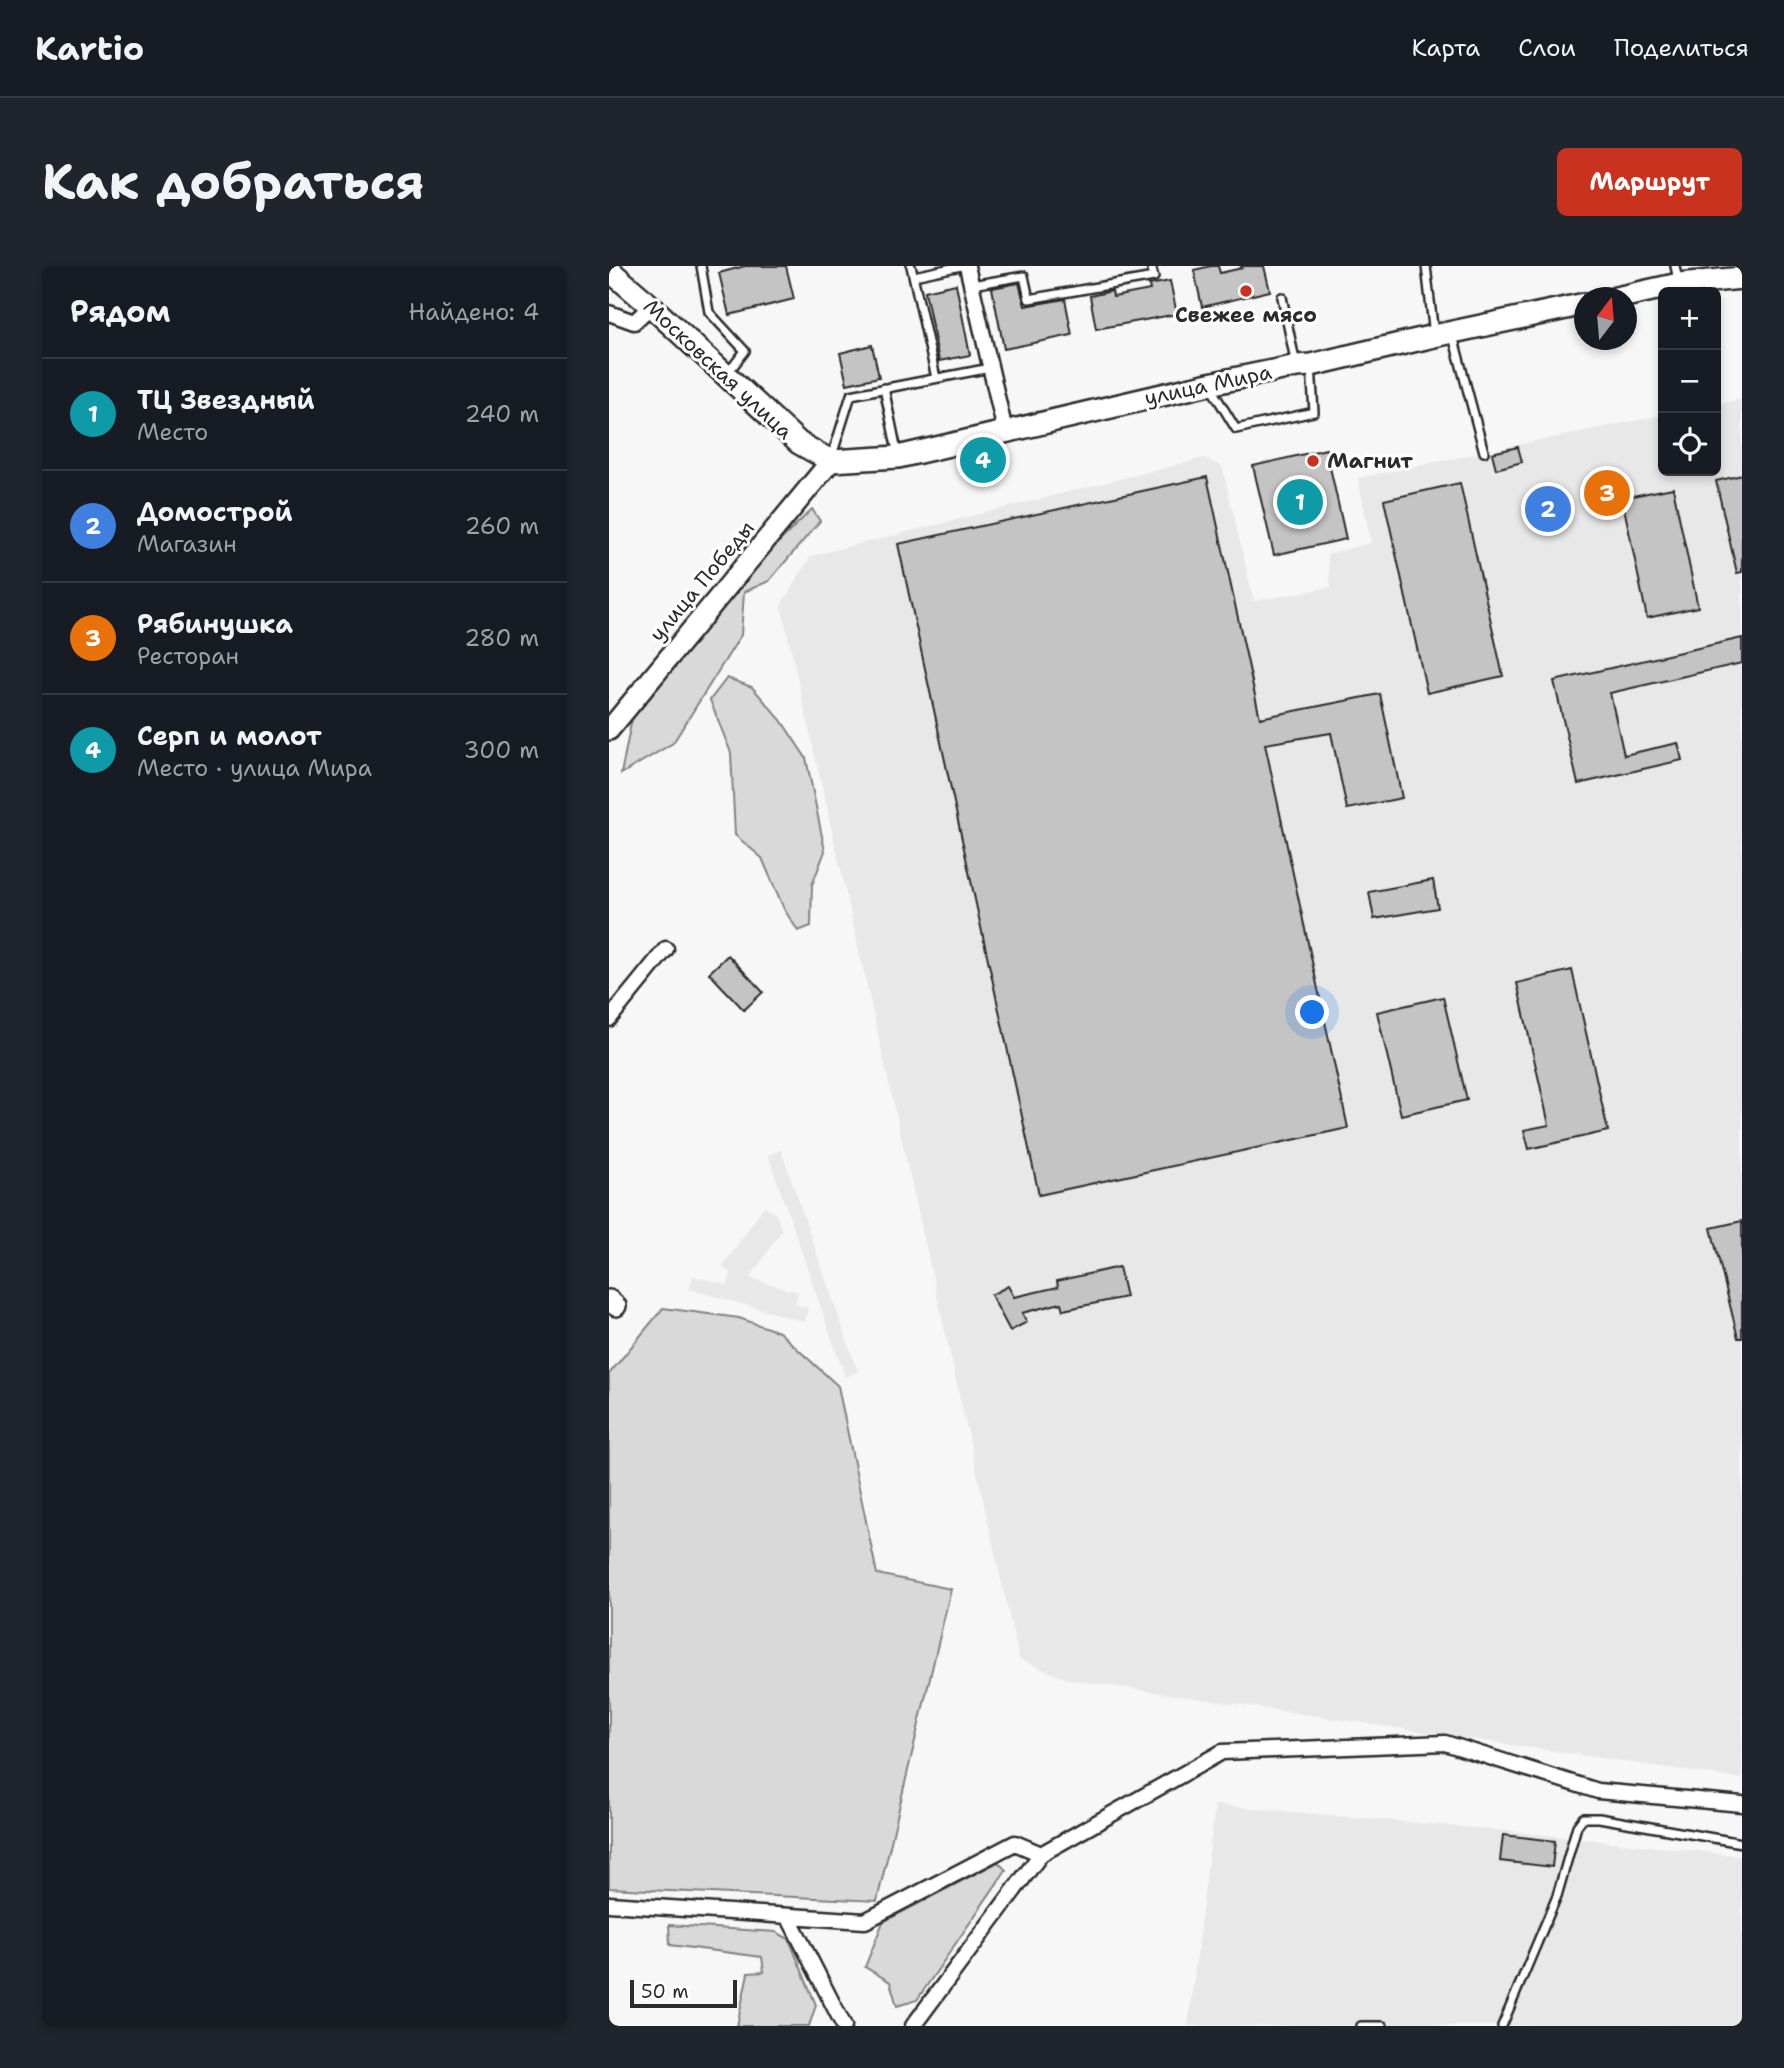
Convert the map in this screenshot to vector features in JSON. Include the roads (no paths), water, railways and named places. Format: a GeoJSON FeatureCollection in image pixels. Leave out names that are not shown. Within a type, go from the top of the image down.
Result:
{"type":"FeatureCollection","features":[{"type":"Feature","properties":{"kind":"main road","name":"Московская улица"},"geometry":{"type":"LineString","coordinates":[[609,270],[799,443],[831,461]]}},
{"type":"Feature","properties":{"kind":"main road"},"geometry":{"type":"LineString","coordinates":[[1637,290],[1677,275],[1742,278]]}},
{"type":"Feature","properties":{"kind":"main road","name":"улица Мира"},"geometry":{"type":"LineString","coordinates":[[831,461],[898,457],[1209,384],[1304,366],[1574,306]]}},
{"type":"Feature","properties":{"kind":"street"},"geometry":{"type":"LineString","coordinates":[[967,266],[1005,431]]}},
{"type":"Feature","properties":{"kind":"street"},"geometry":{"type":"LineString","coordinates":[[609,313],[633,322],[651,306]]}},
{"type":"Feature","properties":{"kind":"street","name":"улица Победы"},"geometry":{"type":"LineString","coordinates":[[613,718],[831,461]]}},
{"type":"Feature","properties":{"kind":"street"},"geometry":{"type":"LineString","coordinates":[[609,1020],[666,949]]}},
{"type":"Feature","properties":{"kind":"street"},"geometry":{"type":"LineString","coordinates":[[913,2026],[1041,1854],[1222,1752],[1445,1743],[1598,1791],[1742,1804]]}},
{"type":"Feature","properties":{"kind":"street"},"geometry":{"type":"LineString","coordinates":[[609,1904],[865,1921],[1015,1843],[1041,1854]]}},
{"type":"Feature","properties":{"kind":"street"},"geometry":{"type":"LineString","coordinates":[[788,1916],[844,2026]]}},
{"type":"Feature","properties":{"kind":"lane"},"geometry":{"type":"LineString","coordinates":[[701,266],[709,312],[745,351],[725,376]]}},
{"type":"Feature","properties":{"kind":"lane"},"geometry":{"type":"LineString","coordinates":[[911,266],[936,378]]}},
{"type":"Feature","properties":{"kind":"lane"},"geometry":{"type":"LineString","coordinates":[[914,276],[961,266]]}},
{"type":"Feature","properties":{"kind":"lane"},"geometry":{"type":"LineString","coordinates":[[971,285],[1024,276],[1029,299],[1154,277],[1151,266]]}},
{"type":"Feature","properties":{"kind":"lane"},"geometry":{"type":"LineString","coordinates":[[1426,266],[1443,334],[1484,452]]}},
{"type":"Feature","properties":{"kind":"lane"},"geometry":{"type":"LineString","coordinates":[[1209,384],[1236,429],[1314,412],[1304,366],[1282,297]]}},
{"type":"Feature","properties":{"kind":"lane"},"geometry":{"type":"LineString","coordinates":[[831,461],[851,395],[990,368]]}},
{"type":"Feature","properties":{"kind":"lane"},"geometry":{"type":"LineString","coordinates":[[884,388],[898,457]]}},
{"type":"Feature","properties":{"kind":"lane"},"geometry":{"type":"LineString","coordinates":[[1502,2026],[1557,1896],[1577,1826],[1583,1818],[1599,1818],[1742,1843]]}},
{"type":"Feature","properties":{"kind":"lane"},"geometry":{"type":"LineString","coordinates":[[1361,2026],[1383,2026]]}},
{"type":"Feature","properties":{"kind":"place","name":"Свежее мясо"},"geometry":{"type":"Point","coordinates":[1246,291]}},
{"type":"Feature","properties":{"kind":"place","name":"Серп и молот"},"geometry":{"type":"Point","coordinates":[983,460]}},
{"type":"Feature","properties":{"kind":"place","name":"Магнит"},"geometry":{"type":"Point","coordinates":[1313,461]}},
{"type":"Feature","properties":{"kind":"place","name":"Рябинушка"},"geometry":{"type":"Point","coordinates":[1607,493]}},
{"type":"Feature","properties":{"kind":"place","name":"ТЦ Звездный"},"geometry":{"type":"Point","coordinates":[1300,502]}},
{"type":"Feature","properties":{"kind":"place","name":"Домострой"},"geometry":{"type":"Point","coordinates":[1548,509]}}]}
